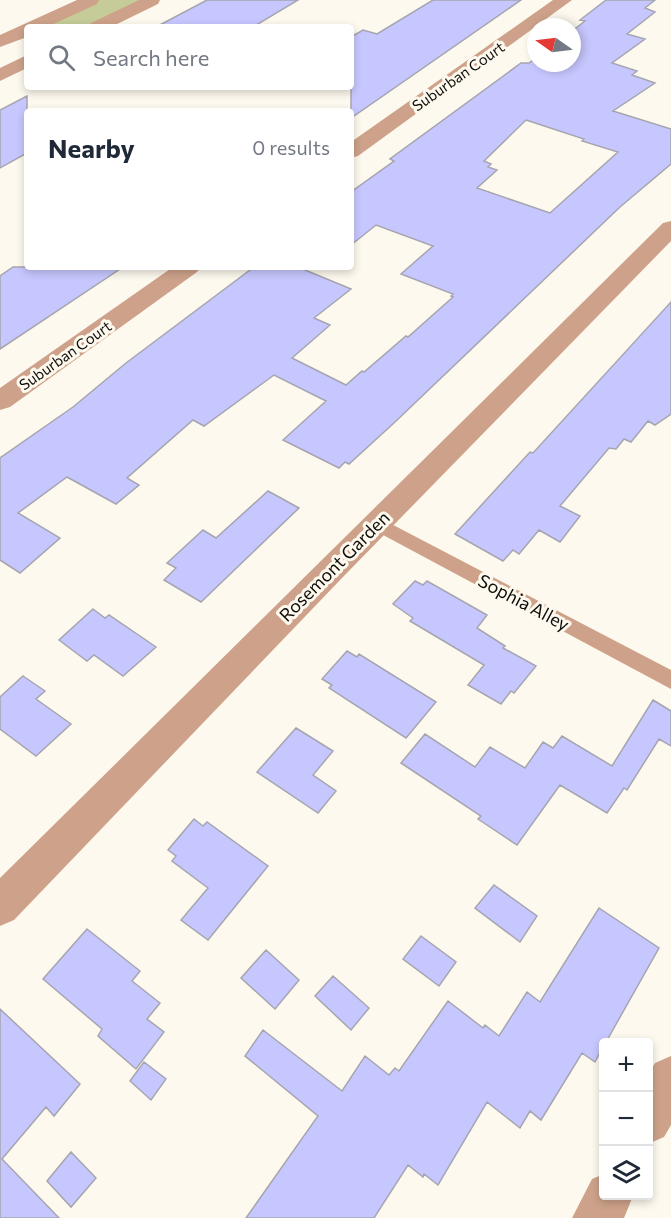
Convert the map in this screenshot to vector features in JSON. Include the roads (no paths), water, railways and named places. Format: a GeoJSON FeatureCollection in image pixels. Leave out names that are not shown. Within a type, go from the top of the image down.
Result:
{"type":"FeatureCollection","features":[{"type":"Feature","properties":{"kind":"street"},"geometry":{"type":"LineString","coordinates":[[39,24],[91,0]]}},
{"type":"Feature","properties":{"kind":"street"},"geometry":{"type":"LineString","coordinates":[[103,24],[152,0]]}},
{"type":"Feature","properties":{"kind":"street","name":"Suburban Court"},"geometry":{"type":"LineString","coordinates":[[354,150],[564,0]]}},
{"type":"Feature","properties":{"kind":"street"},"geometry":{"type":"LineString","coordinates":[[0,42],[24,31]]}},
{"type":"Feature","properties":{"kind":"street"},"geometry":{"type":"LineString","coordinates":[[0,51],[24,60]]}},
{"type":"Feature","properties":{"kind":"street"},"geometry":{"type":"LineString","coordinates":[[0,75],[24,63]]}},
{"type":"Feature","properties":{"kind":"street","name":"Rosemont Garden"},"geometry":{"type":"LineString","coordinates":[[0,906],[671,228]]}},
{"type":"Feature","properties":{"kind":"street","name":"Suburban Court"},"geometry":{"type":"LineString","coordinates":[[0,401],[185,270]]}},
{"type":"Feature","properties":{"kind":"street"},"geometry":{"type":"LineString","coordinates":[[653,1112],[671,1079]]}},
{"type":"Feature","properties":{"kind":"street"},"geometry":{"type":"LineString","coordinates":[[597,1218],[607,1200]]}},
{"type":"Feature","properties":{"kind":"lane","name":"Sophia Alley"},"geometry":{"type":"LineString","coordinates":[[376,524],[671,680]]}}]}
